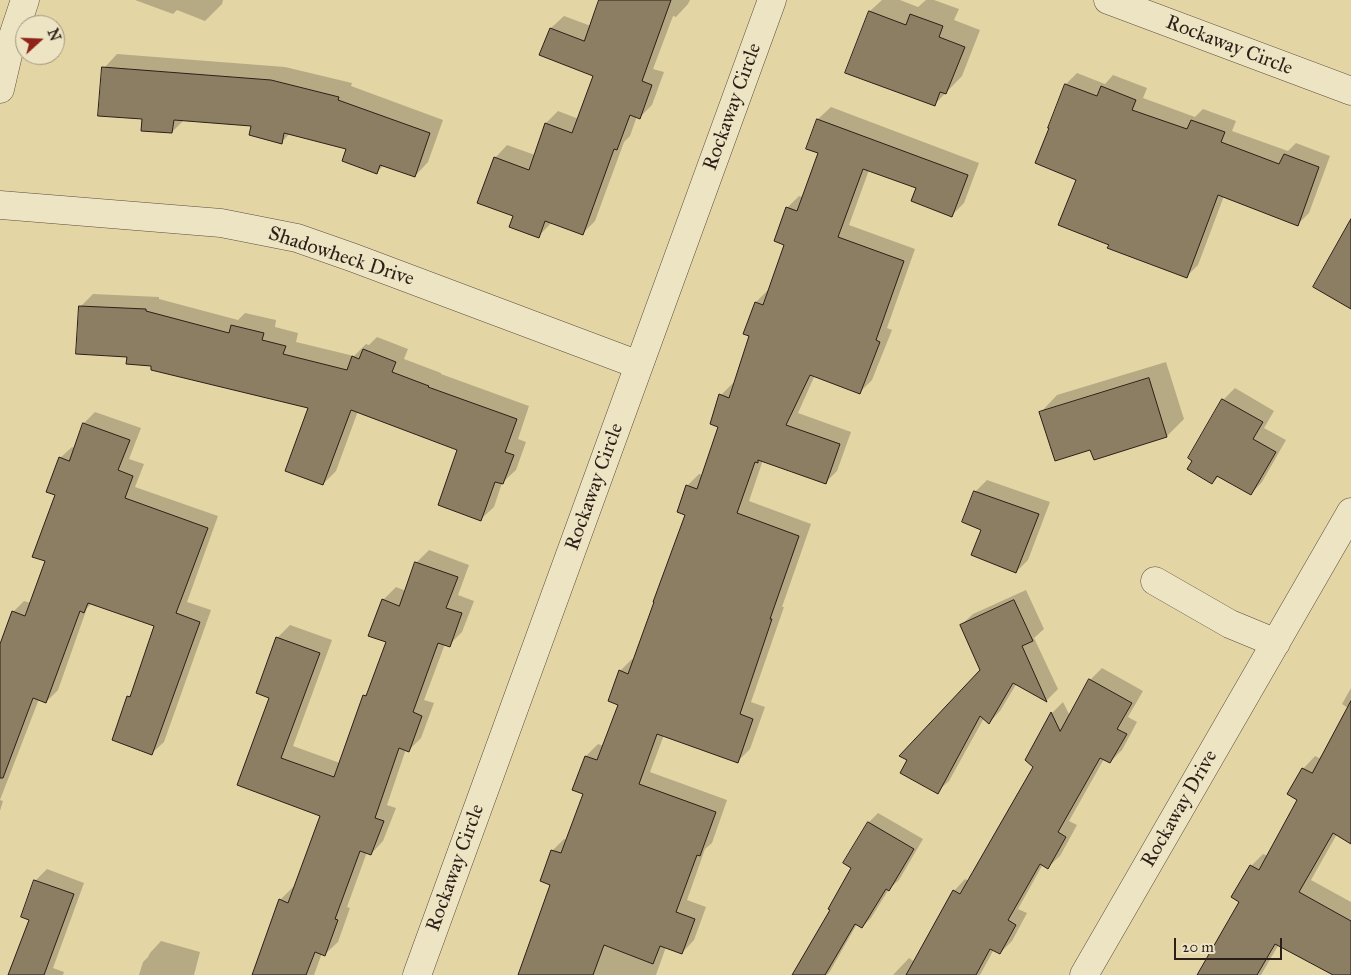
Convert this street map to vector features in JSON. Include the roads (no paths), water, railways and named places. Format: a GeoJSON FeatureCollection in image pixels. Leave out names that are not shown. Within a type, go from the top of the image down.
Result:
{"type":"FeatureCollection","features":[{"type":"Feature","properties":{"kind":"street"},"geometry":{"type":"LineString","coordinates":[[0,89],[11,42],[25,0]]}},
{"type":"Feature","properties":{"kind":"street","name":"Rockaway Circle"},"geometry":{"type":"LineString","coordinates":[[417,975],[772,0]]}},
{"type":"Feature","properties":{"kind":"street","name":"Rockaway Circle"},"geometry":{"type":"LineString","coordinates":[[1108,0],[1351,91]]}},
{"type":"Feature","properties":{"kind":"street","name":"Shadowheck Drive"},"geometry":{"type":"LineString","coordinates":[[0,205],[220,223],[297,238],[639,365]]}},
{"type":"Feature","properties":{"kind":"street","name":"Rockaway Drive"},"geometry":{"type":"LineString","coordinates":[[1084,975],[1351,512]]}},
{"type":"Feature","properties":{"kind":"street"},"geometry":{"type":"LineString","coordinates":[[1155,581],[1230,624],[1276,643]]}}]}
